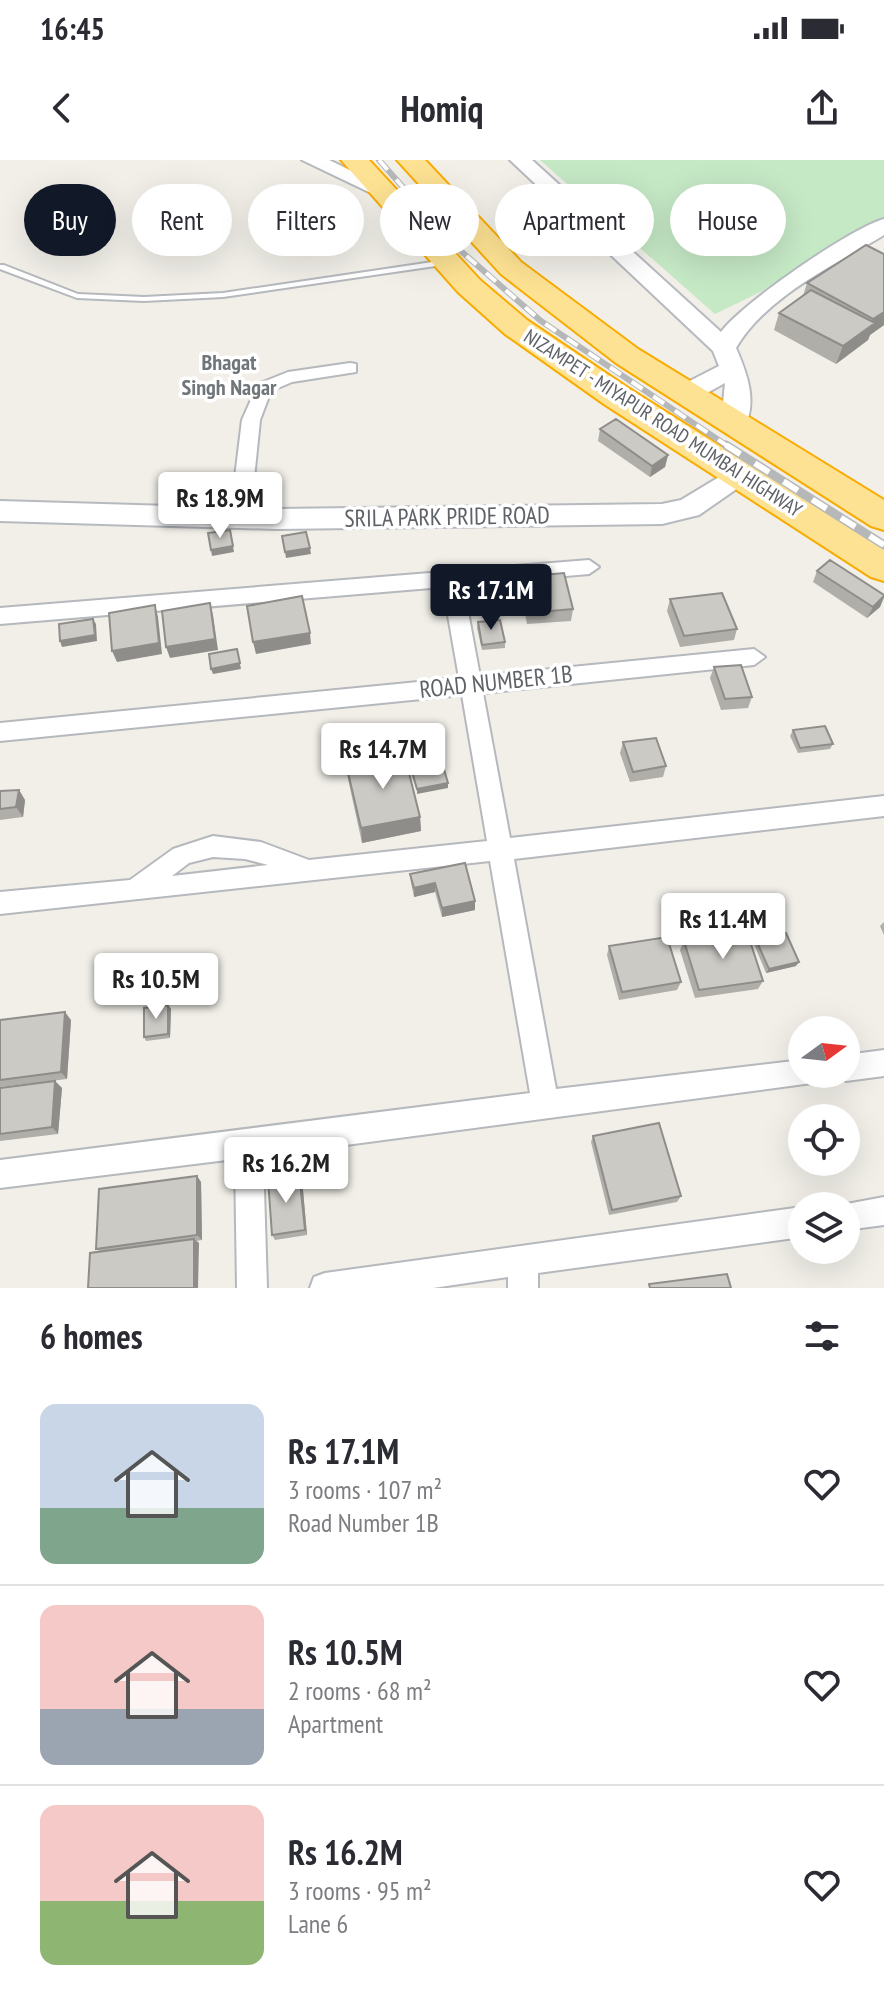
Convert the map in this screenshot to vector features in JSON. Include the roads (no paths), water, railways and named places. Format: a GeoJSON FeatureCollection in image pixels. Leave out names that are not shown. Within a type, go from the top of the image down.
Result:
{"type":"FeatureCollection","features":[{"type":"Feature","properties":{"kind":"highway","name":"NIZAMPET - MIYAPUR ROAD MUMBAI HIGHWAY"},"geometry":{"type":"LineString","coordinates":[[354,160],[380,190]]}},
{"type":"Feature","properties":{"kind":"highway","name":"NIZAMPET - MIYAPUR ROAD MUMBAI HIGHWAY"},"geometry":{"type":"LineString","coordinates":[[410,160],[511,268],[627,356],[884,517]]}},
{"type":"Feature","properties":{"kind":"highway","name":"NIZAMPET - MIYAPUR ROAD MUMBAI HIGHWAY"},"geometry":{"type":"LineString","coordinates":[[441,256],[516,327],[616,396],[884,567]]}},
{"type":"Feature","properties":{"kind":"street"},"geometry":{"type":"LineString","coordinates":[[312,160],[380,190]]}},
{"type":"Feature","properties":{"kind":"street"},"geometry":{"type":"LineString","coordinates":[[520,160],[729,358]]}},
{"type":"Feature","properties":{"kind":"street"},"geometry":{"type":"LineString","coordinates":[[734,423],[738,381],[729,358],[728,337],[773,297],[884,226]]}},
{"type":"Feature","properties":{"kind":"street"},"geometry":{"type":"LineString","coordinates":[[687,393],[729,358]]}},
{"type":"Feature","properties":{"kind":"street"},"geometry":{"type":"LineString","coordinates":[[240,518],[251,420],[264,388],[288,377],[350,368]]}},
{"type":"Feature","properties":{"kind":"street","name":"SRILA PARK PRIDE ROAD"},"geometry":{"type":"LineString","coordinates":[[0,511],[240,518],[662,514],[689,508],[739,474]]}},
{"type":"Feature","properties":{"kind":"street"},"geometry":{"type":"LineString","coordinates":[[0,616],[589,567]]}},
{"type":"Feature","properties":{"kind":"street"},"geometry":{"type":"LineString","coordinates":[[452,578],[545,1102]]}},
{"type":"Feature","properties":{"kind":"street","name":"ROAD NUMBER 1B"},"geometry":{"type":"LineString","coordinates":[[0,732],[754,657]]}},
{"type":"Feature","properties":{"kind":"street"},"geometry":{"type":"LineString","coordinates":[[0,903],[135,891],[884,806]]}},
{"type":"Feature","properties":{"kind":"street"},"geometry":{"type":"LineString","coordinates":[[135,891],[182,856],[213,846],[243,847],[307,871]]}},
{"type":"Feature","properties":{"kind":"street"},"geometry":{"type":"LineString","coordinates":[[860,1066],[884,1063]]}},
{"type":"Feature","properties":{"kind":"street"},"geometry":{"type":"LineString","coordinates":[[0,1174],[249,1146],[545,1102],[788,1075]]}},
{"type":"Feature","properties":{"kind":"street"},"geometry":{"type":"LineString","coordinates":[[249,1146],[252,1288]]}},
{"type":"Feature","properties":{"kind":"street"},"geometry":{"type":"LineString","coordinates":[[860,1214],[884,1211]]}},
{"type":"Feature","properties":{"kind":"street"},"geometry":{"type":"LineString","coordinates":[[325,1288],[523,1275],[788,1225]]}},
{"type":"Feature","properties":{"kind":"lane"},"geometry":{"type":"LineString","coordinates":[[1,267],[77,296],[144,299],[223,295],[447,262]]}},
{"type":"Feature","properties":{"kind":"railway"},"geometry":{"type":"LineString","coordinates":[[379,160],[454,245],[541,321],[726,445]]}},
{"type":"Feature","properties":{"kind":"railway"},"geometry":{"type":"LineString","coordinates":[[726,445],[884,545]]}},
{"type":"Feature","properties":{"kind":"district","name":"Bhagat Singh Nagar"},"geometry":{"type":"Point","coordinates":[229,374]}}]}
